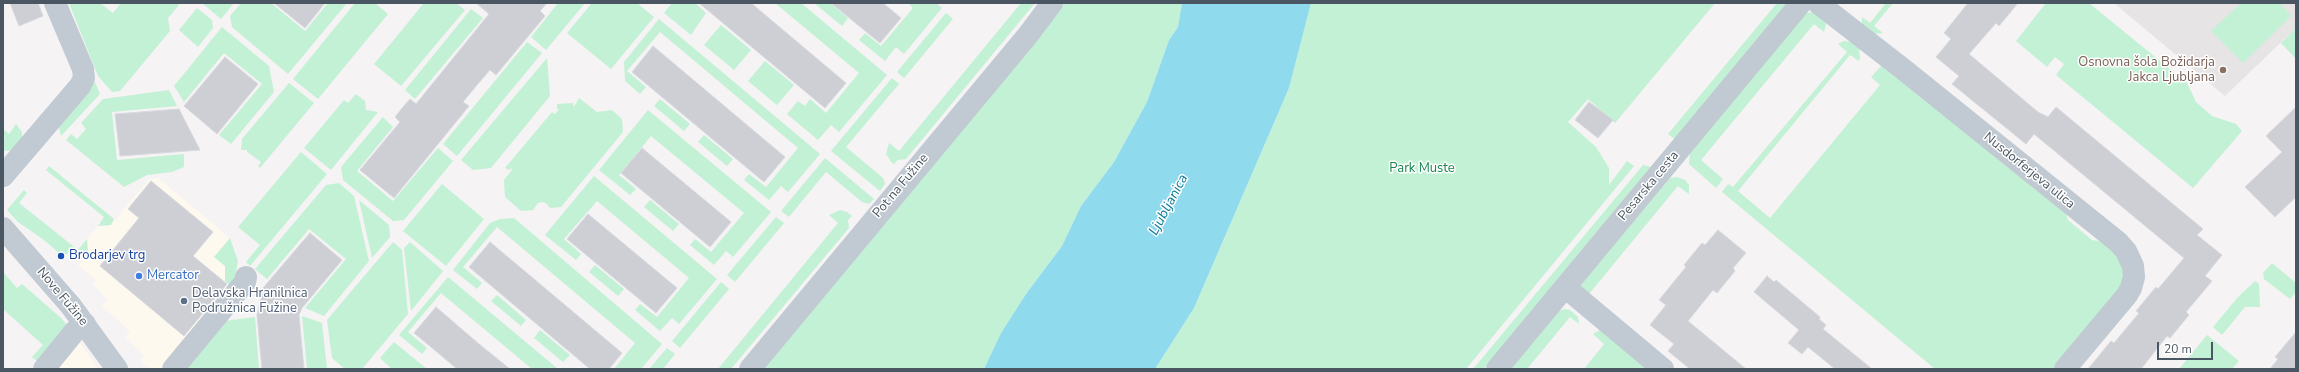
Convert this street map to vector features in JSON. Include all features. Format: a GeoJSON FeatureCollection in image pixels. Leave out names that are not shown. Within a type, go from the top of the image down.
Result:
{"type":"FeatureCollection","features":[{"type":"Feature","properties":{"kind":"street"},"geometry":{"type":"LineString","coordinates":[[3,176],[76,90],[84,78],[83,69],[56,3]]}},
{"type":"Feature","properties":{"kind":"street","name":"Pot na Fužine"},"geometry":{"type":"LineString","coordinates":[[750,369],[1028,35],[1052,3]]}},
{"type":"Feature","properties":{"kind":"street","name":"Pesarska cesta"},"geometry":{"type":"LineString","coordinates":[[1497,369],[1801,3]]}},
{"type":"Feature","properties":{"kind":"street","name":"Nusdorferjeva ulica"},"geometry":{"type":"LineString","coordinates":[[1818,3],[1903,68],[2118,242],[2126,251],[2133,266],[2134,277],[2131,288],[2065,369]]}},
{"type":"Feature","properties":{"kind":"street","name":"Nove Fužine"},"geometry":{"type":"LineString","coordinates":[[3,228],[85,324],[114,368]]}},
{"type":"Feature","properties":{"kind":"street"},"geometry":{"type":"LineString","coordinates":[[173,369],[245,282],[246,277]]}},
{"type":"Feature","properties":{"kind":"street"},"geometry":{"type":"LineString","coordinates":[[1565,286],[1663,369]]}},
{"type":"Feature","properties":{"kind":"street"},"geometry":{"type":"LineString","coordinates":[[44,369],[75,331],[85,324]]}},
{"type":"Feature","properties":{"kind":"shaded area","name":"Osnovna šola Božidarja Jakca Ljubljana"},"geometry":{"type":"Polygon","coordinates":[[[2114,3],[2296,3],[2296,28],[2225,96],[2114,3]]]}},
{"type":"Feature","properties":{"kind":"shaded area"},"geometry":{"type":"Polygon","coordinates":[[[158,178],[230,238],[238,261],[233,289],[167,369],[150,369],[140,361],[144,355],[125,337],[130,331],[102,306],[107,300],[93,284],[96,280],[78,265],[88,253],[87,239],[98,226],[111,225],[149,179],[158,178]]]}},
{"type":"Feature","properties":{"kind":"shaded area"},"geometry":{"type":"Polygon","coordinates":[[[76,337],[98,369],[49,369],[76,337]]]}},
{"type":"Feature","properties":{"kind":"green space"},"geometry":{"type":"Polygon","coordinates":[[[69,3],[100,3],[113,13],[121,3],[178,3],[179,5],[168,18],[170,31],[120,91],[112,92],[98,76],[69,3]]]}},
{"type":"Feature","properties":{"kind":"green space"},"geometry":{"type":"Polygon","coordinates":[[[202,3],[234,3],[221,19],[202,3]]]}},
{"type":"Feature","properties":{"kind":"green space"},"geometry":{"type":"Polygon","coordinates":[[[241,3],[271,3],[305,31],[328,3],[347,3],[288,74],[232,27],[230,16],[241,3]]]}},
{"type":"Feature","properties":{"kind":"green space"},"geometry":{"type":"Polygon","coordinates":[[[355,3],[375,3],[388,14],[318,99],[293,79],[355,3]]]}},
{"type":"Feature","properties":{"kind":"green space"},"geometry":{"type":"Polygon","coordinates":[[[424,3],[456,3],[465,10],[401,86],[374,64],[424,3]]]}},
{"type":"Feature","properties":{"kind":"green space"},"geometry":{"type":"Polygon","coordinates":[[[558,3],[585,3],[546,50],[531,37],[558,3]]]}},
{"type":"Feature","properties":{"kind":"green space"},"geometry":{"type":"Polygon","coordinates":[[[592,3],[637,3],[654,17],[611,69],[567,33],[592,3]]]}},
{"type":"Feature","properties":{"kind":"green space"},"geometry":{"type":"Polygon","coordinates":[[[672,3],[695,3],[706,13],[691,35],[664,13],[672,3]]]}},
{"type":"Feature","properties":{"kind":"green space"},"geometry":{"type":"Polygon","coordinates":[[[775,3],[801,3],[887,75],[839,132],[831,125],[818,140],[787,114],[798,101],[805,106],[810,99],[826,113],[859,73],[775,3]]]}},
{"type":"Feature","properties":{"kind":"green space"},"geometry":{"type":"Polygon","coordinates":[[[814,3],[830,3],[848,18],[842,26],[814,3]]]}},
{"type":"Feature","properties":{"kind":"green space"},"geometry":{"type":"Polygon","coordinates":[[[908,3],[936,3],[942,8],[904,54],[896,47],[885,61],[859,40],[865,33],[881,46],[913,8],[908,3]]]}},
{"type":"Feature","properties":{"kind":"green space"},"geometry":{"type":"Polygon","coordinates":[[[1021,3],[1035,3],[906,159],[898,160],[894,164],[892,163],[886,154],[889,143],[899,151],[1021,3]]]}},
{"type":"Feature","properties":{"kind":"green space"},"geometry":{"type":"Polygon","coordinates":[[[1062,3],[1182,3],[1178,27],[1169,40],[1147,102],[1114,162],[1081,206],[1062,246],[1026,294],[1001,333],[984,369],[761,369],[1062,3]]]}},
{"type":"Feature","properties":{"kind":"green space","name":"Park Muste"},"geometry":{"type":"Polygon","coordinates":[[[1311,3],[1715,3],[1615,123],[1588,99],[1568,122],[1596,147],[1609,168],[1609,185],[1627,161],[1634,166],[1466,369],[1155,369],[1194,308],[1289,88],[1311,3]]]}},
{"type":"Feature","properties":{"kind":"green space"},"geometry":{"type":"Polygon","coordinates":[[[1777,3],[1788,3],[1675,139],[1668,134],[1777,3]]]}},
{"type":"Feature","properties":{"kind":"green space"},"geometry":{"type":"Polygon","coordinates":[[[1886,3],[1893,3],[1874,26],[1883,33],[1874,34],[1862,26],[1862,17],[1870,23],[1886,3]]]}},
{"type":"Feature","properties":{"kind":"green space"},"geometry":{"type":"Polygon","coordinates":[[[2046,3],[2089,3],[2187,83],[2196,102],[2212,116],[2236,124],[2242,131],[2193,188],[2056,75],[2064,64],[2055,57],[2047,67],[2016,41],[2046,3]]]}},
{"type":"Feature","properties":{"kind":"green space"},"geometry":{"type":"Polygon","coordinates":[[[2241,3],[2280,3],[2291,16],[2243,63],[2211,31],[2241,3]]]}},
{"type":"Feature","properties":{"kind":"green space"},"geometry":{"type":"Polygon","coordinates":[[[197,8],[212,20],[213,28],[198,47],[179,30],[197,8]]]}},
{"type":"Feature","properties":{"kind":"green space"},"geometry":{"type":"Polygon","coordinates":[[[471,9],[483,18],[415,99],[405,90],[471,9]]]}},
{"type":"Feature","properties":{"kind":"green space"},"geometry":{"type":"Polygon","coordinates":[[[1814,12],[1824,20],[1826,24],[1824,32],[1814,24],[1701,160],[1723,179],[1716,188],[1689,164],[1690,152],[1806,13],[1814,12]]]}},
{"type":"Feature","properties":{"kind":"green space"},"geometry":{"type":"Polygon","coordinates":[[[946,13],[953,19],[904,78],[897,72],[946,13]]]}},
{"type":"Feature","properties":{"kind":"green space"},"geometry":{"type":"Polygon","coordinates":[[[659,19],[820,154],[788,192],[781,186],[769,200],[744,180],[749,174],[766,187],[798,148],[660,32],[627,71],[646,87],[640,94],[625,81],[624,62],[659,19]]]}},
{"type":"Feature","properties":{"kind":"green space"},"geometry":{"type":"Polygon","coordinates":[[[721,25],[751,50],[734,70],[704,45],[721,25]]]}},
{"type":"Feature","properties":{"kind":"green space"},"geometry":{"type":"Polygon","coordinates":[[[222,27],[269,66],[274,92],[231,144],[219,135],[262,84],[224,53],[184,102],[174,86],[222,27]]]}},
{"type":"Feature","properties":{"kind":"green space"},"geometry":{"type":"Polygon","coordinates":[[[2296,28],[2296,59],[2281,43],[2296,28]]]}},
{"type":"Feature","properties":{"kind":"green space"},"geometry":{"type":"Polygon","coordinates":[[[1844,41],[1851,42],[1859,48],[1859,61],[1850,55],[1738,191],[1770,218],[1880,85],[1871,77],[1883,64],[2064,207],[2068,220],[2092,240],[2110,243],[2115,247],[2127,280],[2059,369],[1935,369],[1722,192],[1728,184],[1733,187],[1847,52],[1838,44],[1844,41]]]}},
{"type":"Feature","properties":{"kind":"green space"},"geometry":{"type":"Polygon","coordinates":[[[527,42],[542,53],[457,156],[443,144],[527,42]]]}},
{"type":"Feature","properties":{"kind":"green space"},"geometry":{"type":"Polygon","coordinates":[[[547,58],[550,96],[491,168],[473,170],[461,160],[547,58]]]}},
{"type":"Feature","properties":{"kind":"green space"},"geometry":{"type":"Polygon","coordinates":[[[765,61],[794,85],[777,105],[748,81],[765,61]]]}},
{"type":"Feature","properties":{"kind":"green space"},"geometry":{"type":"Polygon","coordinates":[[[892,78],[899,84],[846,147],[883,178],[885,184],[880,191],[831,151],[892,78]]]}},
{"type":"Feature","properties":{"kind":"green space"},"geometry":{"type":"Polygon","coordinates":[[[95,82],[100,94],[61,136],[59,128],[61,120],[95,82]]]}},
{"type":"Feature","properties":{"kind":"green space"},"geometry":{"type":"Polygon","coordinates":[[[289,83],[314,103],[260,168],[258,166],[261,162],[247,152],[247,150],[241,150],[242,139],[289,83]]]}},
{"type":"Feature","properties":{"kind":"green space"},"geometry":{"type":"Polygon","coordinates":[[[169,90],[177,106],[112,112],[117,160],[184,154],[184,167],[172,172],[147,175],[124,187],[66,140],[71,134],[77,139],[86,129],[81,123],[103,99],[169,90]]]}},
{"type":"Feature","properties":{"kind":"green space"},"geometry":{"type":"Polygon","coordinates":[[[356,94],[365,101],[366,110],[378,112],[331,170],[304,148],[344,100],[348,103],[356,94]]]}},
{"type":"Feature","properties":{"kind":"green space"},"geometry":{"type":"Polygon","coordinates":[[[579,98],[597,112],[612,110],[622,119],[623,132],[561,207],[550,208],[546,203],[542,202],[538,203],[533,210],[521,211],[505,197],[504,180],[512,170],[511,168],[509,170],[505,168],[552,112],[555,114],[559,109],[557,109],[557,104],[573,103],[574,107],[579,98]]]}},
{"type":"Feature","properties":{"kind":"green space"},"geometry":{"type":"Polygon","coordinates":[[[660,99],[690,124],[684,131],[654,106],[660,99]]]}},
{"type":"Feature","properties":{"kind":"green space"},"geometry":{"type":"Polygon","coordinates":[[[648,110],[771,212],[733,257],[726,251],[714,265],[690,245],[695,239],[711,252],[744,213],[651,136],[619,175],[636,189],[630,195],[599,170],[648,110]]]}},
{"type":"Feature","properties":{"kind":"green space"},"geometry":{"type":"Polygon","coordinates":[[[383,117],[393,127],[357,171],[393,201],[438,148],[453,161],[404,220],[393,221],[343,180],[341,167],[383,117]]]}},
{"type":"Feature","properties":{"kind":"green space"},"geometry":{"type":"Polygon","coordinates":[[[16,124],[22,132],[22,138],[13,150],[3,151],[3,141],[5,138],[3,136],[3,129],[9,134],[16,124]]]}},
{"type":"Feature","properties":{"kind":"green space"},"geometry":{"type":"Polygon","coordinates":[[[704,135],[733,159],[727,166],[698,142],[704,135]]]}},
{"type":"Feature","properties":{"kind":"green space"},"geometry":{"type":"Polygon","coordinates":[[[301,152],[327,174],[250,266],[246,262],[260,245],[238,227],[301,152]]]}},
{"type":"Feature","properties":{"kind":"green space"},"geometry":{"type":"Polygon","coordinates":[[[825,158],[874,199],[869,204],[862,202],[826,172],[789,217],[781,211],[825,158]]]}},
{"type":"Feature","properties":{"kind":"green space"},"geometry":{"type":"Polygon","coordinates":[[[1643,165],[1651,167],[1484,369],[1473,369],[1643,165]]]}},
{"type":"Feature","properties":{"kind":"green space"},"geometry":{"type":"Polygon","coordinates":[[[49,166],[114,219],[111,225],[98,226],[104,217],[46,170],[49,166]]]}},
{"type":"Feature","properties":{"kind":"green space"},"geometry":{"type":"Polygon","coordinates":[[[594,176],[717,279],[679,324],[672,318],[660,331],[635,310],[640,304],[657,317],[689,278],[597,201],[564,239],[581,254],[576,260],[545,235],[594,176]]]}},
{"type":"Feature","properties":{"kind":"green space"},"geometry":{"type":"Polygon","coordinates":[[[1677,177],[1685,180],[1689,185],[1689,194],[1678,186],[1589,294],[1580,285],[1670,178],[1677,177]]]}},
{"type":"Feature","properties":{"kind":"green space"},"geometry":{"type":"Polygon","coordinates":[[[339,183],[354,196],[369,261],[324,316],[305,308],[346,259],[309,229],[267,279],[255,269],[326,185],[339,183]]]}},
{"type":"Feature","properties":{"kind":"green space"},"geometry":{"type":"Polygon","coordinates":[[[442,184],[484,219],[446,266],[403,231],[442,184]]]}},
{"type":"Feature","properties":{"kind":"green space"},"geometry":{"type":"Polygon","coordinates":[[[24,190],[27,193],[19,203],[78,250],[87,239],[88,253],[84,258],[72,248],[65,256],[61,252],[59,253],[44,240],[18,222],[7,210],[24,190]]]}},
{"type":"Feature","properties":{"kind":"green space"},"geometry":{"type":"Polygon","coordinates":[[[359,200],[389,225],[390,237],[372,258],[359,200]]]}},
{"type":"Feature","properties":{"kind":"green space"},"geometry":{"type":"Polygon","coordinates":[[[650,200],[679,224],[673,231],[644,207],[650,200]]]}},
{"type":"Feature","properties":{"kind":"green space"},"geometry":{"type":"Polygon","coordinates":[[[840,210],[847,212],[852,216],[848,220],[849,228],[731,369],[718,369],[838,223],[829,215],[840,210]]]}},
{"type":"Feature","properties":{"kind":"green space"},"geometry":{"type":"Polygon","coordinates":[[[776,217],[784,223],[735,282],[727,275],[776,217]]]}},
{"type":"Feature","properties":{"kind":"green space"},"geometry":{"type":"Polygon","coordinates":[[[514,218],[662,344],[641,369],[614,369],[635,343],[497,227],[463,267],[482,283],[477,289],[453,270],[490,223],[500,219],[514,218]]]}},
{"type":"Feature","properties":{"kind":"green space"},"geometry":{"type":"Polygon","coordinates":[[[230,238],[238,261],[233,289],[225,281],[225,266],[214,257],[230,238]]]}},
{"type":"Feature","properties":{"kind":"green space"},"geometry":{"type":"Polygon","coordinates":[[[393,242],[402,250],[408,314],[362,369],[345,369],[332,358],[327,320],[393,242]]]}},
{"type":"Feature","properties":{"kind":"green space"},"geometry":{"type":"Polygon","coordinates":[[[410,242],[443,271],[411,311],[404,248],[410,242]]]}},
{"type":"Feature","properties":{"kind":"green space"},"geometry":{"type":"Polygon","coordinates":[[[2272,263],[2296,283],[2296,292],[2290,299],[2264,279],[2263,273],[2272,263]]]}},
{"type":"Feature","properties":{"kind":"green space"},"geometry":{"type":"Polygon","coordinates":[[[595,265],[624,289],[618,296],[589,272],[595,265]]]}},
{"type":"Feature","properties":{"kind":"green space"},"geometry":{"type":"Polygon","coordinates":[[[3,272],[17,288],[22,284],[61,318],[71,330],[42,365],[32,357],[43,345],[3,309],[3,272]]]}},
{"type":"Feature","properties":{"kind":"green space"},"geometry":{"type":"Polygon","coordinates":[[[448,277],[558,369],[532,369],[441,293],[408,332],[427,348],[422,354],[399,335],[448,277]]]}},
{"type":"Feature","properties":{"kind":"green space"},"geometry":{"type":"Polygon","coordinates":[[[2255,281],[2259,284],[2260,307],[2245,307],[2222,335],[2213,327],[2238,297],[2255,281]]]}},
{"type":"Feature","properties":{"kind":"green space"},"geometry":{"type":"Polygon","coordinates":[[[721,282],[729,289],[680,348],[672,341],[721,282]]]}},
{"type":"Feature","properties":{"kind":"green space"},"geometry":{"type":"Polygon","coordinates":[[[497,295],[526,320],[521,326],[491,301],[497,295]]]}},
{"type":"Feature","properties":{"kind":"green space"},"geometry":{"type":"Polygon","coordinates":[[[1564,309],[1570,310],[1578,317],[1579,324],[1570,317],[1527,369],[1510,369],[1559,311],[1564,309]]]}},
{"type":"Feature","properties":{"kind":"green space"},"geometry":{"type":"Polygon","coordinates":[[[302,316],[322,323],[327,369],[307,369],[302,316]]]}},
{"type":"Feature","properties":{"kind":"green space"},"geometry":{"type":"Polygon","coordinates":[[[255,317],[259,369],[188,368],[217,322],[255,317]]]}},
{"type":"Feature","properties":{"kind":"green space"},"geometry":{"type":"Polygon","coordinates":[[[1602,329],[1656,369],[1584,369],[1604,344],[1593,334],[1602,329]]]}},
{"type":"Feature","properties":{"kind":"green space"},"geometry":{"type":"Polygon","coordinates":[[[540,330],[570,355],[563,362],[534,338],[540,330]]]}},
{"type":"Feature","properties":{"kind":"green space"},"geometry":{"type":"Polygon","coordinates":[[[2207,335],[2239,361],[2232,369],[2179,369],[2207,335]]]}},
{"type":"Feature","properties":{"kind":"green space"},"geometry":{"type":"Polygon","coordinates":[[[394,342],[427,369],[392,369],[380,358],[394,342]]]}},
{"type":"Feature","properties":{"kind":"green space"},"geometry":{"type":"Polygon","coordinates":[[[667,348],[675,354],[663,369],[649,369],[667,348]]]}},
{"type":"Feature","properties":{"kind":"water","name":"Ljubljanica"},"geometry":{"type":"Polygon","coordinates":[[[1182,3],[1311,3],[1289,88],[1194,308],[1155,369],[984,369],[1001,333],[1026,294],[1062,246],[1081,206],[1114,162],[1147,102],[1169,40],[1178,27],[1182,3]]]}},
{"type":"Feature","properties":{"kind":"building"},"geometry":{"type":"Polygon","coordinates":[[[10,3],[38,3],[43,16],[19,26],[10,3]]]}},
{"type":"Feature","properties":{"kind":"building"},"geometry":{"type":"Polygon","coordinates":[[[274,3],[325,3],[305,28],[274,3]]]}},
{"type":"Feature","properties":{"kind":"building"},"geometry":{"type":"Polygon","coordinates":[[[476,3],[547,3],[540,11],[545,16],[496,75],[490,70],[477,85],[463,102],[469,106],[394,198],[360,170],[400,122],[395,117],[403,107],[410,99],[416,104],[489,14],[476,3]]]}},
{"type":"Feature","properties":{"kind":"building"},"geometry":{"type":"Polygon","coordinates":[[[699,3],[751,3],[846,83],[825,108],[699,3]]]}},
{"type":"Feature","properties":{"kind":"building"},"geometry":{"type":"Polygon","coordinates":[[[831,3],[883,3],[901,18],[880,43],[831,3]]]}},
{"type":"Feature","properties":{"kind":"building"},"geometry":{"type":"Polygon","coordinates":[[[1968,3],[2018,3],[1999,26],[1996,23],[1969,54],[2038,112],[2048,117],[2056,107],[2203,229],[2197,235],[2222,255],[2205,276],[2212,281],[2186,312],[2189,315],[2170,338],[2167,336],[2141,369],[2088,369],[2111,341],[2114,343],[2139,313],[2136,311],[2156,287],[2158,289],[2184,258],[2034,134],[2026,144],[1952,84],[1959,76],[1936,57],[1951,39],[1944,33],[1968,3]]]}},
{"type":"Feature","properties":{"kind":"building"},"geometry":{"type":"Polygon","coordinates":[[[653,46],[785,157],[764,182],[632,72],[653,46]]]}},
{"type":"Feature","properties":{"kind":"building"},"geometry":{"type":"Polygon","coordinates":[[[225,57],[258,84],[217,134],[184,106],[225,57]]]}},
{"type":"Feature","properties":{"kind":"building"},"geometry":{"type":"Polygon","coordinates":[[[1589,102],[1613,120],[1598,138],[1575,120],[1589,102]]]}},
{"type":"Feature","properties":{"kind":"building"},"geometry":{"type":"Polygon","coordinates":[[[2296,107],[2296,197],[2275,217],[2245,187],[2282,152],[2266,136],[2296,107]]]}},
{"type":"Feature","properties":{"kind":"building"},"geometry":{"type":"Polygon","coordinates":[[[179,109],[200,150],[120,156],[115,114],[179,109]]]}},
{"type":"Feature","properties":{"kind":"building"},"geometry":{"type":"Polygon","coordinates":[[[642,148],[731,222],[710,247],[621,173],[642,148]]]}},
{"type":"Feature","properties":{"kind":"building"},"geometry":{"type":"Polygon","coordinates":[[[151,181],[213,232],[193,256],[227,284],[184,336],[100,266],[139,218],[128,209],[151,181]]]}},
{"type":"Feature","properties":{"kind":"building"},"geometry":{"type":"Polygon","coordinates":[[[588,214],[677,288],[656,313],[567,239],[588,214]]]}},
{"type":"Feature","properties":{"kind":"building"},"geometry":{"type":"Polygon","coordinates":[[[1718,230],[1746,253],[1733,268],[1735,271],[1717,293],[1713,290],[1688,321],[1746,369],[1690,369],[1668,351],[1674,344],[1650,325],[1666,305],[1659,300],[1686,267],[1684,265],[1702,243],[1705,245],[1718,230]]]}},
{"type":"Feature","properties":{"kind":"building"},"geometry":{"type":"Polygon","coordinates":[[[310,233],[342,260],[302,308],[299,315],[304,369],[262,369],[257,315],[263,288],[310,233]]]}},
{"type":"Feature","properties":{"kind":"building"},"geometry":{"type":"Polygon","coordinates":[[[490,242],[622,353],[609,369],[590,369],[469,267],[490,242]]]}},
{"type":"Feature","properties":{"kind":"building"},"geometry":{"type":"Polygon","coordinates":[[[1767,276],[1774,282],[1776,280],[1820,317],[1819,319],[1826,325],[1823,329],[1872,369],[1835,369],[1808,347],[1802,354],[1788,343],[1799,330],[1754,292],[1767,276]]]}},
{"type":"Feature","properties":{"kind":"building"},"geometry":{"type":"Polygon","coordinates":[[[436,307],[510,369],[457,369],[414,333],[436,307]]]}},
{"type":"Feature","properties":{"kind":"building"},"geometry":{"type":"Polygon","coordinates":[[[2296,332],[2296,369],[2270,369],[2278,359],[2275,357],[2296,332]]]}},
{"type":"Feature","properties":{"kind":"place","name":"Osnovna šola Božidarja Jakca Ljubljana"},"geometry":{"type":"Point","coordinates":[2223,70]}},
{"type":"Feature","properties":{"kind":"place","name":"Brodarjev trg"},"geometry":{"type":"Point","coordinates":[61,256]}},
{"type":"Feature","properties":{"kind":"place","name":"Mercator"},"geometry":{"type":"Point","coordinates":[139,276]}},
{"type":"Feature","properties":{"kind":"place","name":"Delavska Hranilnica Podružnica Fužine"},"geometry":{"type":"Point","coordinates":[184,301]}}]}
